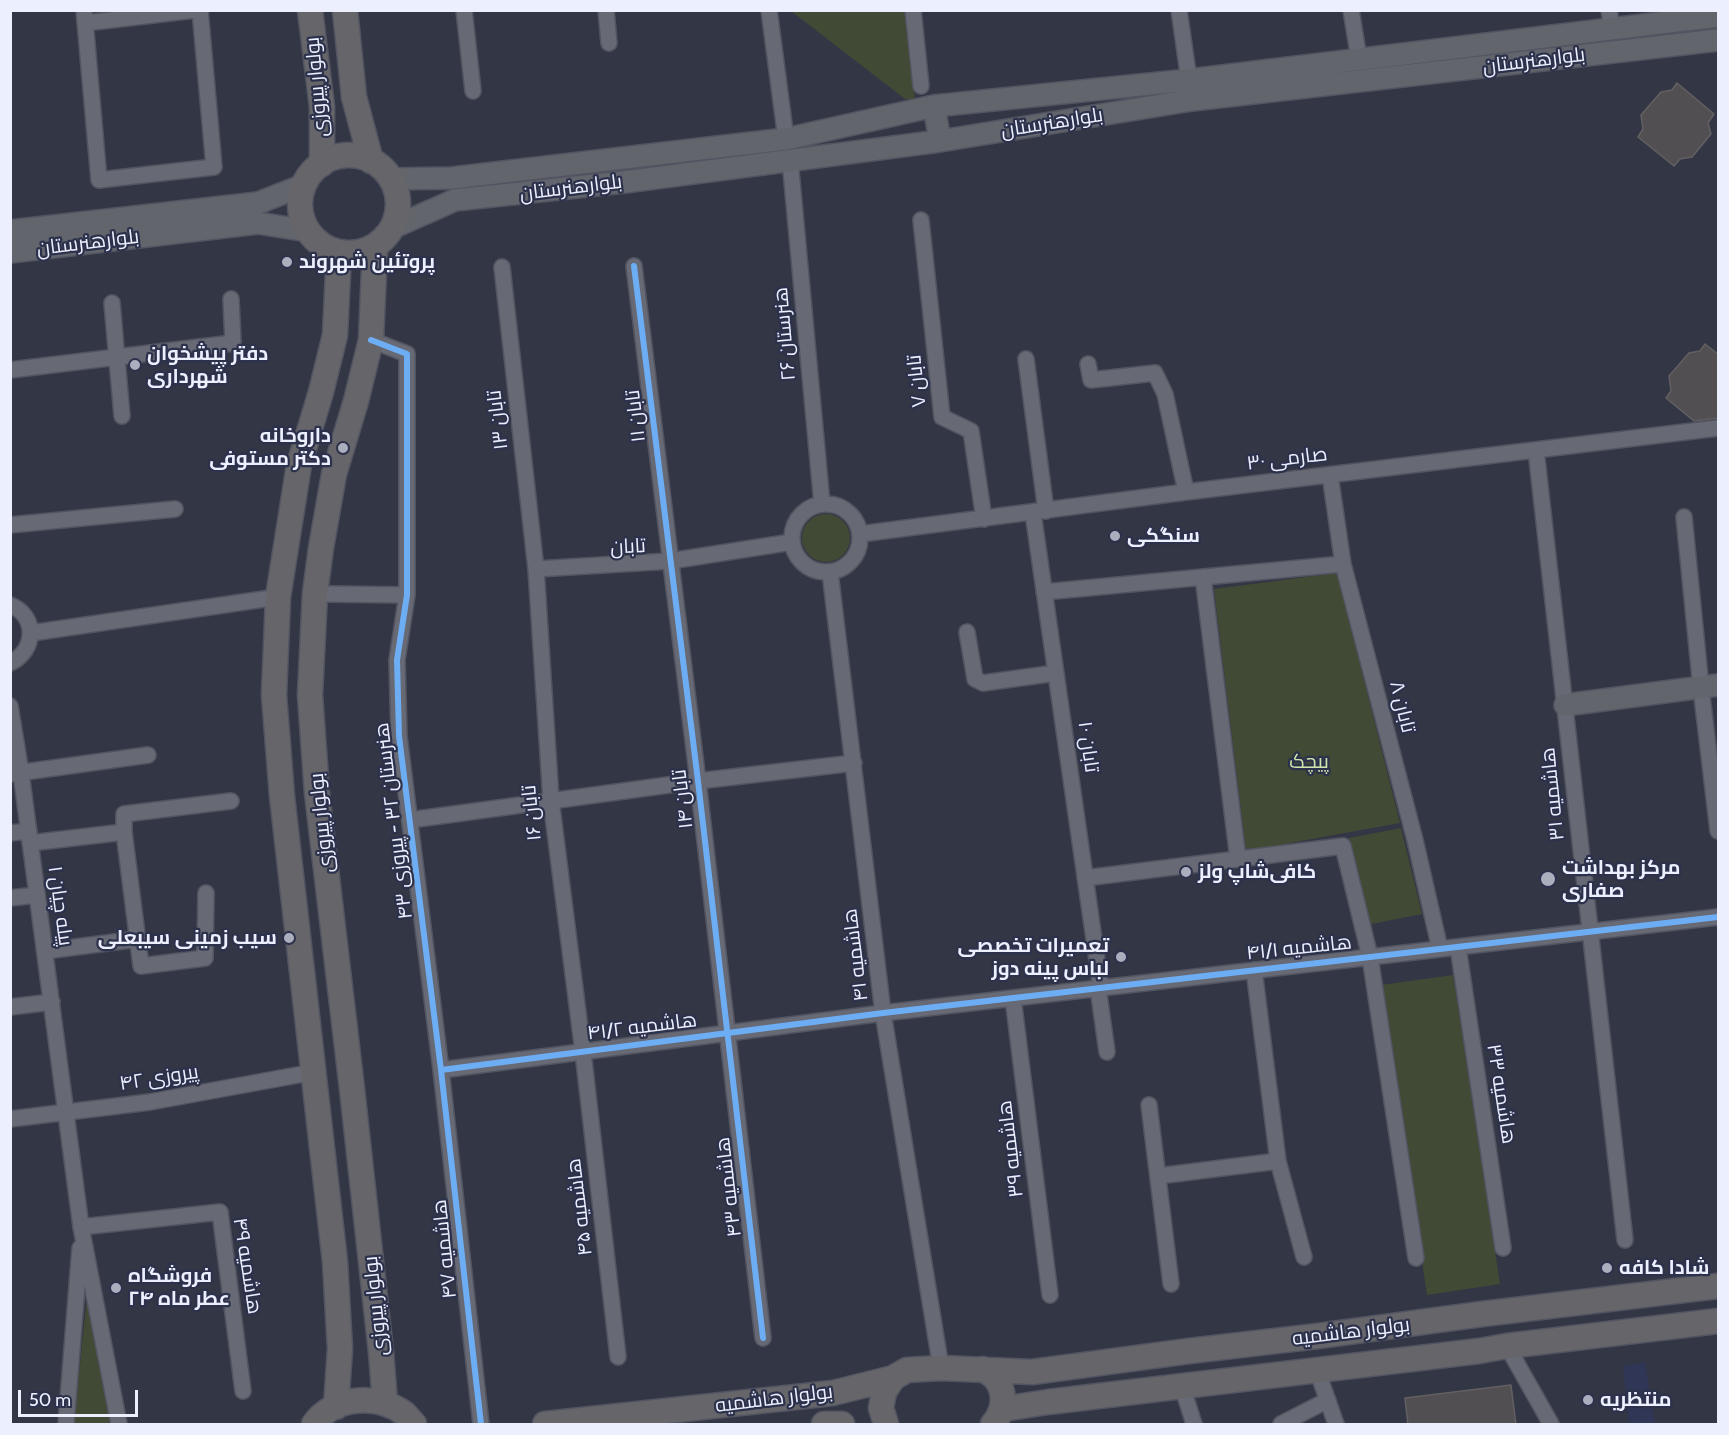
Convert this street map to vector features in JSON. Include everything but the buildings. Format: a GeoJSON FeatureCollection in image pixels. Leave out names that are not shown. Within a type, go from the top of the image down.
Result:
{"type":"FeatureCollection","features":[{"type":"Feature","properties":{"kind":"main road","name":"بولوار پیروزی"},"geometry":{"type":"LineString","coordinates":[[310,10],[322,107],[322,164]]}},
{"type":"Feature","properties":{"kind":"main road","name":"بولوار پیروزی"},"geometry":{"type":"LineString","coordinates":[[345,10],[354,97],[371,161]]}},
{"type":"Feature","properties":{"kind":"main road","name":"بلوارهنرستان"},"geometry":{"type":"LineString","coordinates":[[392,228],[455,200],[624,182],[788,149],[934,106],[1189,80],[1359,59],[1610,20],[1711,15]]}},
{"type":"Feature","properties":{"kind":"main road","name":"بلوارهنرستان"},"geometry":{"type":"LineString","coordinates":[[390,179],[452,178],[788,149],[940,141],[1192,100],[1719,40]]}},
{"type":"Feature","properties":{"kind":"main road"},"geometry":{"type":"LineString","coordinates":[[934,106],[940,141]]}},
{"type":"Feature","properties":{"kind":"main road"},"geometry":{"type":"LineString","coordinates":[[359,157],[371,161],[382,168],[395,190],[398,203],[392,228],[385,238],[364,251],[351,253],[327,248],[316,241],[308,231],[302,217],[300,201],[308,177],[322,164],[333,158],[359,157]]}},
{"type":"Feature","properties":{"kind":"main road","name":"بلوارهنرستان"},"geometry":{"type":"LineString","coordinates":[[10,231],[258,203],[304,185]]}},
{"type":"Feature","properties":{"kind":"main road","name":"بلوارهنرستان"},"geometry":{"type":"LineString","coordinates":[[10,252],[258,223],[308,231]]}},
{"type":"Feature","properties":{"kind":"main road","name":"بولوار پیروزی"},"geometry":{"type":"LineString","coordinates":[[375,246],[371,340],[334,474],[315,593],[310,695],[317,793],[356,1124],[385,1403]]}},
{"type":"Feature","properties":{"kind":"main road","name":"بولوار پیروزی"},"geometry":{"type":"LineString","coordinates":[[336,1407],[340,1349],[335,1262],[282,796],[274,695],[278,597],[299,465],[335,335],[339,252]]}},
{"type":"Feature","properties":{"kind":"main road"},"geometry":{"type":"LineString","coordinates":[[1564,705],[1710,687]]}},
{"type":"Feature","properties":{"kind":"main road","name":"بولوار هاشمیه"},"geometry":{"type":"LineString","coordinates":[[545,1425],[833,1393],[893,1378],[907,1370],[941,1368],[1032,1372],[1719,1286]]}},
{"type":"Feature","properties":{"kind":"main road"},"geometry":{"type":"LineString","coordinates":[[1476,1315],[1479,1351]]}},
{"type":"Feature","properties":{"kind":"main road","name":"بولوار هاشمیه"},"geometry":{"type":"LineString","coordinates":[[998,1417],[1182,1386],[1719,1320]]}},
{"type":"Feature","properties":{"kind":"main road"},"geometry":{"type":"LineString","coordinates":[[983,1369],[996,1379],[1003,1394],[998,1417]]}},
{"type":"Feature","properties":{"kind":"main road"},"geometry":{"type":"LineString","coordinates":[[886,1425],[881,1408],[884,1392],[893,1378]]}},
{"type":"Feature","properties":{"kind":"main road"},"geometry":{"type":"LineString","coordinates":[[314,1425],[318,1419],[336,1407],[352,1401],[368,1400],[385,1403],[405,1414],[414,1425]]}},
{"type":"Feature","properties":{"kind":"main road","name":"بولوار هاشمیه"},"geometry":{"type":"LineString","coordinates":[[824,1425],[842,1425]]}},
{"type":"Feature","properties":{"kind":"street"},"geometry":{"type":"LineString","coordinates":[[198,10],[214,167],[99,180],[84,17],[198,10]]}},
{"type":"Feature","properties":{"kind":"street"},"geometry":{"type":"LineString","coordinates":[[464,10],[473,91]]}},
{"type":"Feature","properties":{"kind":"street"},"geometry":{"type":"LineString","coordinates":[[606,10],[609,43]]}},
{"type":"Feature","properties":{"kind":"street","name":"هنرستان ۲۶"},"geometry":{"type":"LineString","coordinates":[[769,10],[788,149],[822,504]]}},
{"type":"Feature","properties":{"kind":"street"},"geometry":{"type":"LineString","coordinates":[[913,10],[921,86]]}},
{"type":"Feature","properties":{"kind":"street"},"geometry":{"type":"LineString","coordinates":[[1179,10],[1189,80]]}},
{"type":"Feature","properties":{"kind":"street"},"geometry":{"type":"LineString","coordinates":[[1351,10],[1359,59]]}},
{"type":"Feature","properties":{"kind":"street","name":"تابان ۷"},"geometry":{"type":"LineString","coordinates":[[921,220],[942,417],[971,431],[984,519]]}},
{"type":"Feature","properties":{"kind":"street","name":"تابان ۱۱"},"geometry":{"type":"LineString","coordinates":[[634,266],[670,561]]}},
{"type":"Feature","properties":{"kind":"street","name":"تابان ۱۳"},"geometry":{"type":"LineString","coordinates":[[502,267],[536,569]]}},
{"type":"Feature","properties":{"kind":"street"},"geometry":{"type":"LineString","coordinates":[[10,370],[233,343],[231,299]]}},
{"type":"Feature","properties":{"kind":"street"},"geometry":{"type":"LineString","coordinates":[[112,303],[122,416]]}},
{"type":"Feature","properties":{"kind":"street","name":"هنرستان ۳۲ - پیروزی ۴۳"},"geometry":{"type":"LineString","coordinates":[[371,340],[407,354],[407,595],[397,660],[399,736],[441,1070]]}},
{"type":"Feature","properties":{"kind":"street","name":"تابان ۱۰"},"geometry":{"type":"LineString","coordinates":[[1026,360],[1044,592],[1085,878],[1107,1052]]}},
{"type":"Feature","properties":{"kind":"street"},"geometry":{"type":"LineString","coordinates":[[1088,364],[1091,380],[1155,373],[1165,394],[1186,492]]}},
{"type":"Feature","properties":{"kind":"street","name":"صارمی ۳۰"},"geometry":{"type":"LineString","coordinates":[[860,534],[1719,428]]}},
{"type":"Feature","properties":{"kind":"street","name":"هاشمیه ۳۱"},"geometry":{"type":"LineString","coordinates":[[1536,450],[1625,1240]]}},
{"type":"Feature","properties":{"kind":"street","name":"تابان ۸"},"geometry":{"type":"LineString","coordinates":[[1330,475],[1343,564],[1440,949]]}},
{"type":"Feature","properties":{"kind":"street"},"geometry":{"type":"LineString","coordinates":[[822,504],[848,511],[858,525],[860,534],[858,552],[853,559],[839,570],[830,572],[822,572],[805,565],[792,542],[792,533],[800,517],[806,511],[822,504]]}},
{"type":"Feature","properties":{"kind":"street"},"geometry":{"type":"LineString","coordinates":[[10,525],[175,509]]}},
{"type":"Feature","properties":{"kind":"street"},"geometry":{"type":"LineString","coordinates":[[1684,517],[1710,687],[1719,831]]}},
{"type":"Feature","properties":{"kind":"street","name":"تابان"},"geometry":{"type":"LineString","coordinates":[[536,569],[670,561],[792,542]]}},
{"type":"Feature","properties":{"kind":"street","name":"تابان ۱۴"},"geometry":{"type":"LineString","coordinates":[[670,561],[727,1033]]}},
{"type":"Feature","properties":{"kind":"street"},"geometry":{"type":"LineString","coordinates":[[1044,592],[1343,564]]}},
{"type":"Feature","properties":{"kind":"street","name":"تابان ۱۶"},"geometry":{"type":"LineString","coordinates":[[536,569],[551,800],[584,1052]]}},
{"type":"Feature","properties":{"kind":"street","name":"هاشمیه ۴۱"},"geometry":{"type":"LineString","coordinates":[[830,572],[884,1013],[941,1368]]}},
{"type":"Feature","properties":{"kind":"street"},"geometry":{"type":"LineString","coordinates":[[1203,577],[1238,859]]}},
{"type":"Feature","properties":{"kind":"street"},"geometry":{"type":"LineString","coordinates":[[329,594],[407,595]]}},
{"type":"Feature","properties":{"kind":"street"},"geometry":{"type":"LineString","coordinates":[[31,633],[278,597]]}},
{"type":"Feature","properties":{"kind":"street"},"geometry":{"type":"LineString","coordinates":[[10,606],[24,614],[31,633],[26,651],[10,663]]}},
{"type":"Feature","properties":{"kind":"street"},"geometry":{"type":"LineString","coordinates":[[967,632],[975,679],[978,681],[983,683],[1056,673]]}},
{"type":"Feature","properties":{"kind":"street","name":"پیله چیان ۱"},"geometry":{"type":"LineString","coordinates":[[10,705],[16,773],[30,837],[81,1227]]}},
{"type":"Feature","properties":{"kind":"street"},"geometry":{"type":"LineString","coordinates":[[16,773],[148,755]]}},
{"type":"Feature","properties":{"kind":"street"},"geometry":{"type":"LineString","coordinates":[[410,820],[698,781],[854,763]]}},
{"type":"Feature","properties":{"kind":"street"},"geometry":{"type":"LineString","coordinates":[[206,893],[206,958],[141,966],[124,832],[124,814],[231,801]]}},
{"type":"Feature","properties":{"kind":"street"},"geometry":{"type":"LineString","coordinates":[[10,833],[30,837],[124,832]]}},
{"type":"Feature","properties":{"kind":"street"},"geometry":{"type":"LineString","coordinates":[[1085,878],[1343,846],[1370,957],[1416,1258]]}},
{"type":"Feature","properties":{"kind":"street"},"geometry":{"type":"LineString","coordinates":[[10,898],[37,895]]}},
{"type":"Feature","properties":{"kind":"street","name":"هاشمیه ۴۱/۱"},"geometry":{"type":"LineString","coordinates":[[884,1013],[1719,917]]}},
{"type":"Feature","properties":{"kind":"street"},"geometry":{"type":"LineString","coordinates":[[45,951],[138,939]]}},
{"type":"Feature","properties":{"kind":"street","name":"هاشمیه ۳۳"},"geometry":{"type":"LineString","coordinates":[[1458,947],[1503,1248]]}},
{"type":"Feature","properties":{"kind":"street"},"geometry":{"type":"LineString","coordinates":[[1254,970],[1278,1161],[1304,1257]]}},
{"type":"Feature","properties":{"kind":"street","name":"هاشمیه ۳۹"},"geometry":{"type":"LineString","coordinates":[[1013,998],[1050,1295]]}},
{"type":"Feature","properties":{"kind":"street"},"geometry":{"type":"LineString","coordinates":[[10,1007],[51,1002]]}},
{"type":"Feature","properties":{"kind":"street","name":"هاشمیه ۴۱/۲"},"geometry":{"type":"LineString","coordinates":[[441,1070],[884,1013]]}},
{"type":"Feature","properties":{"kind":"street","name":"هاشمیه ۴۳"},"geometry":{"type":"LineString","coordinates":[[727,1033],[763,1338]]}},
{"type":"Feature","properties":{"kind":"street","name":"هاشمیه ۴۵"},"geometry":{"type":"LineString","coordinates":[[584,1052],[618,1357]]}},
{"type":"Feature","properties":{"kind":"street","name":"هاشمیه ۴۷"},"geometry":{"type":"LineString","coordinates":[[441,1070],[481,1425]]}},
{"type":"Feature","properties":{"kind":"street","name":"پیروزی ۴۲"},"geometry":{"type":"LineString","coordinates":[[10,1119],[150,1102],[314,1072]]}},
{"type":"Feature","properties":{"kind":"street"},"geometry":{"type":"LineString","coordinates":[[1149,1105],[1171,1284]]}},
{"type":"Feature","properties":{"kind":"street"},"geometry":{"type":"LineString","coordinates":[[1158,1176],[1278,1161]]}},
{"type":"Feature","properties":{"kind":"street","name":"هاشمیه ۴۹"},"geometry":{"type":"LineString","coordinates":[[81,1227],[220,1212],[243,1391]]}},
{"type":"Feature","properties":{"kind":"street"},"geometry":{"type":"LineString","coordinates":[[66,1425],[81,1227]]}},
{"type":"Feature","properties":{"kind":"street"},"geometry":{"type":"LineString","coordinates":[[81,1227],[118,1425]]}},
{"type":"Feature","properties":{"kind":"street"},"geometry":{"type":"LineString","coordinates":[[1507,1346],[1551,1425]]}},
{"type":"Feature","properties":{"kind":"street"},"geometry":{"type":"LineString","coordinates":[[1317,1370],[1336,1425]]}},
{"type":"Feature","properties":{"kind":"street"},"geometry":{"type":"LineString","coordinates":[[1182,1386],[1194,1425]]}},
{"type":"Feature","properties":{"kind":"street"},"geometry":{"type":"LineString","coordinates":[[1281,1425],[1328,1400]]}},
{"type":"Feature","properties":{"kind":"shaded area"},"geometry":{"type":"Polygon","coordinates":[[[1645,1362],[1655,1424],[1629,1424],[1623,1366],[1645,1362]]]}},
{"type":"Feature","properties":{"kind":"green space"},"geometry":{"type":"Polygon","coordinates":[[[791,11],[905,11],[915,99],[905,99],[791,11]]]}},
{"type":"Feature","properties":{"kind":"green space"},"geometry":{"type":"Polygon","coordinates":[[[821,514],[831,514],[846,524],[850,538],[849,547],[840,558],[831,562],[821,562],[806,552],[802,543],[802,533],[812,518],[821,514]]]}},
{"type":"Feature","properties":{"kind":"green space","name":"پیچک"},"geometry":{"type":"Polygon","coordinates":[[[1337,573],[1400,823],[1246,851],[1214,589],[1337,573]]]}},
{"type":"Feature","properties":{"kind":"green space"},"geometry":{"type":"Polygon","coordinates":[[[1401,828],[1422,914],[1367,925],[1349,838],[1401,828]]]}},
{"type":"Feature","properties":{"kind":"green space"},"geometry":{"type":"Polygon","coordinates":[[[1453,975],[1500,1284],[1427,1295],[1381,985],[1453,975]]]}},
{"type":"Feature","properties":{"kind":"green space"},"geometry":{"type":"Polygon","coordinates":[[[89,1276],[110,1424],[74,1424],[89,1276]]]}},
{"type":"Feature","properties":{"kind":"cycle path"},"geometry":{"type":"LineString","coordinates":[[634,266],[698,781],[763,1338]]}},
{"type":"Feature","properties":{"kind":"cycle path"},"geometry":{"type":"LineString","coordinates":[[371,340],[407,354],[407,595],[397,660],[399,736],[441,1070],[481,1424]]}},
{"type":"Feature","properties":{"kind":"cycle path"},"geometry":{"type":"LineString","coordinates":[[441,1070],[883,1013],[1718,917]]}},
{"type":"Feature","properties":{"kind":"place","name":"پروتئین شهروند"},"geometry":{"type":"Point","coordinates":[287,262]}},
{"type":"Feature","properties":{"kind":"place","name":"دفتر پیشخوان شهرداری"},"geometry":{"type":"Point","coordinates":[135,365]}},
{"type":"Feature","properties":{"kind":"place","name":"داروخانه دکتر مستوفی"},"geometry":{"type":"Point","coordinates":[343,448]}},
{"type":"Feature","properties":{"kind":"place","name":"سنگکی"},"geometry":{"type":"Point","coordinates":[1115,536]}},
{"type":"Feature","properties":{"kind":"place","name":"کافی‌شاپ ولز"},"geometry":{"type":"Point","coordinates":[1186,872]}},
{"type":"Feature","properties":{"kind":"place","name":"مرکز بهداشت صفاری"},"geometry":{"type":"Point","coordinates":[1548,879]}},
{"type":"Feature","properties":{"kind":"place","name":"سیب زمینی سیبعلی"},"geometry":{"type":"Point","coordinates":[289,938]}},
{"type":"Feature","properties":{"kind":"place","name":"تعمیرات تخصصی لباس پینه دوز"},"geometry":{"type":"Point","coordinates":[1121,957]}},
{"type":"Feature","properties":{"kind":"place","name":"شادا کافه"},"geometry":{"type":"Point","coordinates":[1607,1268]}},
{"type":"Feature","properties":{"kind":"place","name":"فروشگاه عطر ماه ۲۴"},"geometry":{"type":"Point","coordinates":[116,1288]}},
{"type":"Feature","properties":{"kind":"place","name":"منتظریه"},"geometry":{"type":"Point","coordinates":[1588,1400]}}]}
